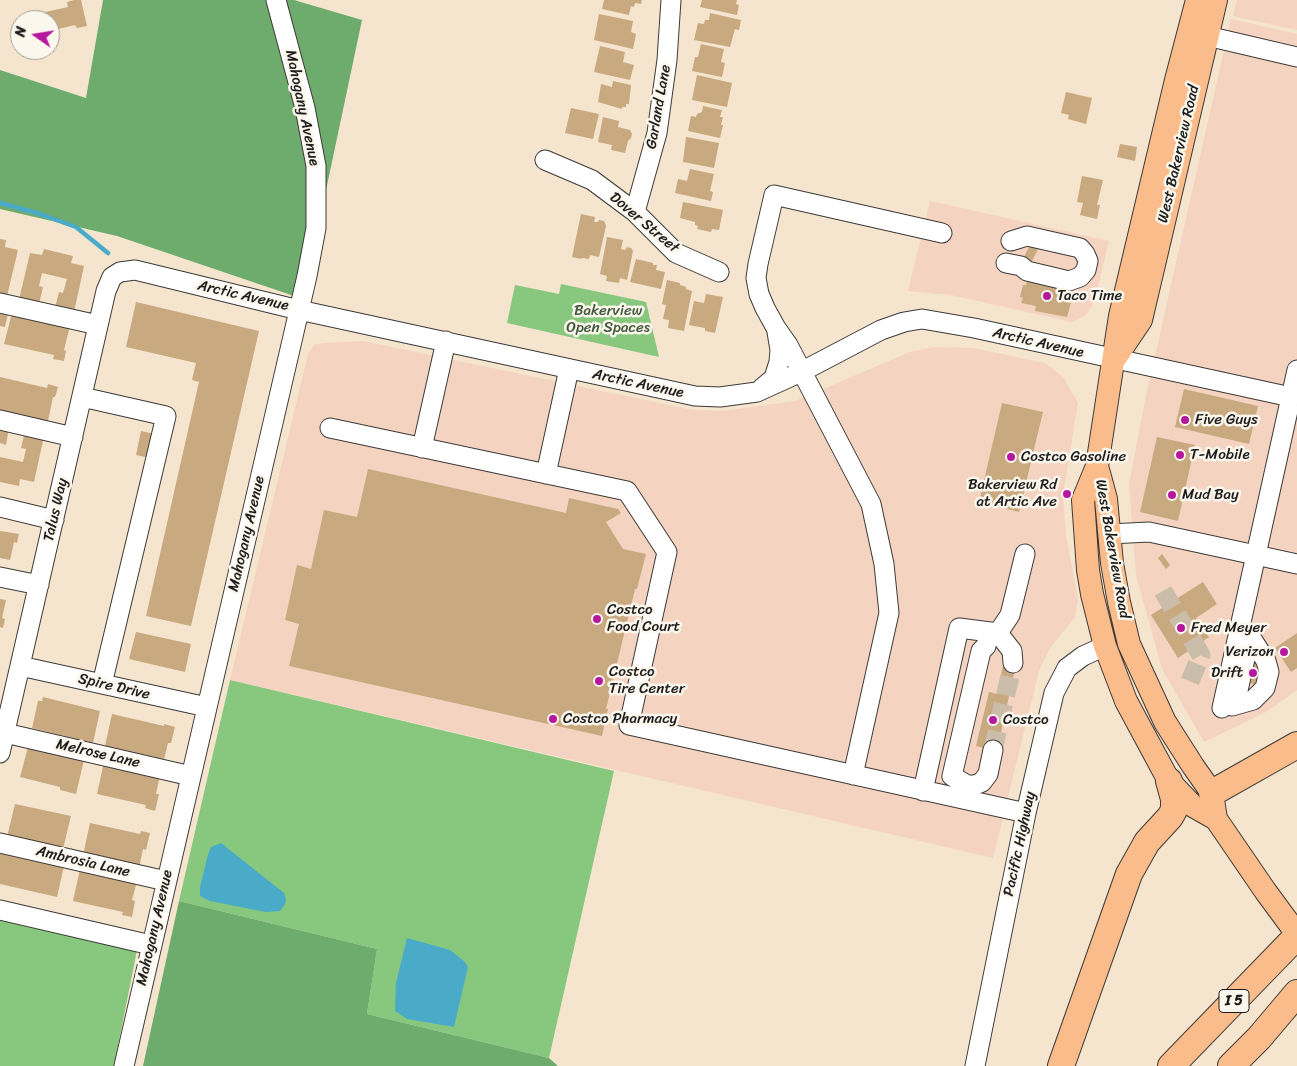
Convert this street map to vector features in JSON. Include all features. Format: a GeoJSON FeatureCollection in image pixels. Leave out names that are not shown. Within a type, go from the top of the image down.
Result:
{"type":"FeatureCollection","features":[{"type":"Feature","properties":{"kind":"highway"},"geometry":{"type":"LineString","coordinates":[[1212,793],[1297,745]]}},
{"type":"Feature","properties":{"kind":"highway"},"geometry":{"type":"LineString","coordinates":[[1061,1066],[1129,874],[1148,842],[1174,810],[1174,799],[1169,781]]}},
{"type":"Feature","properties":{"kind":"highway","name":"I 5"},"geometry":{"type":"LineString","coordinates":[[1171,1066],[1297,935]]}},
{"type":"Feature","properties":{"kind":"highway"},"geometry":{"type":"LineString","coordinates":[[1231,1066],[1259,1038],[1297,993]]}},
{"type":"Feature","properties":{"kind":"main road","name":"West Bakerview Road"},"geometry":{"type":"LineString","coordinates":[[1197,0],[1120,316],[1097,466],[1083,500],[1088,570],[1092,594],[1105,646],[1126,701],[1169,781],[1192,806],[1216,818]]}},
{"type":"Feature","properties":{"kind":"main road"},"geometry":{"type":"LineString","coordinates":[[1207,36],[1202,25],[1208,0]]}},
{"type":"Feature","properties":{"kind":"main road","name":"West Bakerview Road"},"geometry":{"type":"LineString","coordinates":[[1114,360],[1141,320],[1216,0]]}},
{"type":"Feature","properties":{"kind":"main road","name":"West Bakerview Road"},"geometry":{"type":"LineString","coordinates":[[1097,466],[1106,499],[1119,602],[1129,644],[1165,722],[1192,766],[1212,793],[1216,818],[1297,935]]}},
{"type":"Feature","properties":{"kind":"street","name":"Mahogany Avenue"},"geometry":{"type":"LineString","coordinates":[[124,1066],[299,310],[316,228],[316,166],[305,108],[276,0]]}},
{"type":"Feature","properties":{"kind":"street","name":"Garland Lane"},"geometry":{"type":"LineString","coordinates":[[635,212],[657,133],[667,60],[671,0]]}},
{"type":"Feature","properties":{"kind":"street"},"geometry":{"type":"LineString","coordinates":[[1207,36],[1297,56]]}},
{"type":"Feature","properties":{"kind":"street","name":"Dover Street"},"geometry":{"type":"LineString","coordinates":[[544,160],[592,180],[635,212],[676,253],[718,272]]}},
{"type":"Feature","properties":{"kind":"street"},"geometry":{"type":"LineString","coordinates":[[853,775],[890,613],[885,586],[884,564],[871,504],[788,345],[776,328],[759,294],[756,278],[758,264],[774,195],[942,233]]}},
{"type":"Feature","properties":{"kind":"street"},"geometry":{"type":"LineString","coordinates":[[1006,263],[1021,266],[1027,271],[1069,281],[1080,277],[1086,270],[1088,261],[1080,248],[1027,236],[1011,241]]}},
{"type":"Feature","properties":{"kind":"street","name":"Arctic Avenue"},"geometry":{"type":"LineString","coordinates":[[120,272],[135,270],[299,310],[696,396],[720,397],[757,392],[802,372],[881,330],[904,322],[922,319],[974,328],[1291,397]]}},
{"type":"Feature","properties":{"kind":"street","name":"Talus Way"},"geometry":{"type":"LineString","coordinates":[[0,753],[106,291],[112,277],[120,272]]}},
{"type":"Feature","properties":{"kind":"street"},"geometry":{"type":"LineString","coordinates":[[0,303],[98,325]]}},
{"type":"Feature","properties":{"kind":"street"},"geometry":{"type":"LineString","coordinates":[[757,392],[774,378],[780,362],[776,328]]}},
{"type":"Feature","properties":{"kind":"street"},"geometry":{"type":"LineString","coordinates":[[422,448],[446,341]]}},
{"type":"Feature","properties":{"kind":"street"},"geometry":{"type":"LineString","coordinates":[[546,474],[569,369]]}},
{"type":"Feature","properties":{"kind":"street"},"geometry":{"type":"LineString","coordinates":[[1222,708],[1256,555],[1290,440],[1291,397],[1297,370]]}},
{"type":"Feature","properties":{"kind":"street"},"geometry":{"type":"LineString","coordinates":[[82,397],[166,416],[102,684]]}},
{"type":"Feature","properties":{"kind":"street"},"geometry":{"type":"LineString","coordinates":[[0,420],[73,437]]}},
{"type":"Feature","properties":{"kind":"street"},"geometry":{"type":"LineString","coordinates":[[330,428],[627,491],[667,552],[628,725],[1026,813]]}},
{"type":"Feature","properties":{"kind":"street"},"geometry":{"type":"LineString","coordinates":[[0,508],[54,520]]}},
{"type":"Feature","properties":{"kind":"street"},"geometry":{"type":"LineString","coordinates":[[1109,534],[1149,532],[1297,564]]}},
{"type":"Feature","properties":{"kind":"street"},"geometry":{"type":"LineString","coordinates":[[952,776],[981,651],[1010,615],[1025,554]]}},
{"type":"Feature","properties":{"kind":"street"},"geometry":{"type":"LineString","coordinates":[[0,576],[39,585]]}},
{"type":"Feature","properties":{"kind":"street"},"geometry":{"type":"LineString","coordinates":[[923,791],[959,628],[991,637],[1012,651],[1013,663]]}},
{"type":"Feature","properties":{"kind":"street","name":"Pacific Highway"},"geometry":{"type":"LineString","coordinates":[[975,1066],[1026,813],[1054,693],[1067,668],[1083,656],[1105,646]]}},
{"type":"Feature","properties":{"kind":"street","name":"Spire Drive"},"geometry":{"type":"LineString","coordinates":[[20,666],[207,707]]}},
{"type":"Feature","properties":{"kind":"street","name":"Melrose Lane"},"geometry":{"type":"LineString","coordinates":[[5,733],[191,776]]}},
{"type":"Feature","properties":{"kind":"street"},"geometry":{"type":"LineString","coordinates":[[927,771],[952,776],[967,785],[975,785],[982,782],[988,774],[993,750]]}},
{"type":"Feature","properties":{"kind":"street","name":"Ambrosia Lane"},"geometry":{"type":"LineString","coordinates":[[0,843],[166,881]]}},
{"type":"Feature","properties":{"kind":"street"},"geometry":{"type":"LineString","coordinates":[[0,910],[152,945]]}},
{"type":"Feature","properties":{"kind":"shaded area"},"geometry":{"type":"Polygon","coordinates":[[[1237,0],[1297,0],[1297,30],[1233,16],[1237,0]]]}},
{"type":"Feature","properties":{"kind":"shaded area"},"geometry":{"type":"Polygon","coordinates":[[[1231,19],[1297,34],[1297,690],[1266,712],[1204,742],[1162,669],[1136,575],[1129,484],[1146,396],[1231,19]]]}},
{"type":"Feature","properties":{"kind":"shaded area"},"geometry":{"type":"Polygon","coordinates":[[[930,201],[1109,241],[1094,302],[1086,315],[1072,322],[951,295],[908,291],[930,201]]]}},
{"type":"Feature","properties":{"kind":"shaded area"},"geometry":{"type":"Polygon","coordinates":[[[363,341],[693,410],[723,411],[795,401],[910,352],[934,347],[973,348],[1045,363],[1063,377],[1078,403],[1063,495],[1066,535],[1078,600],[1075,617],[1050,648],[1039,671],[993,858],[230,680],[308,354],[314,345],[363,341]]]}},
{"type":"Feature","properties":{"kind":"green space"},"geometry":{"type":"Polygon","coordinates":[[[103,0],[294,0],[362,20],[303,299],[117,236],[0,209],[0,70],[86,98],[103,0]]]}},
{"type":"Feature","properties":{"kind":"green space","name":"Bakerview Open Spaces"},"geometry":{"type":"Polygon","coordinates":[[[561,284],[646,302],[659,357],[507,323],[515,285],[559,294],[561,284]]]}},
{"type":"Feature","properties":{"kind":"green space"},"geometry":{"type":"Polygon","coordinates":[[[230,680],[614,771],[549,1058],[367,1014],[377,949],[179,901],[230,680]]]}},
{"type":"Feature","properties":{"kind":"green space"},"geometry":{"type":"Polygon","coordinates":[[[179,901],[377,949],[367,1014],[549,1058],[558,1066],[143,1066],[179,901]]]}},
{"type":"Feature","properties":{"kind":"green space"},"geometry":{"type":"Polygon","coordinates":[[[0,915],[137,950],[114,1066],[0,1066],[0,915]]]}},
{"type":"Feature","properties":{"kind":"water"},"geometry":{"type":"Polygon","coordinates":[[[221,843],[284,893],[285,904],[280,911],[266,912],[210,901],[200,896],[200,887],[211,847],[221,843]]]}},
{"type":"Feature","properties":{"kind":"water"},"geometry":{"type":"Polygon","coordinates":[[[407,938],[450,950],[465,962],[468,967],[454,1027],[407,1019],[395,1011],[396,983],[407,938]]]}},
{"type":"Feature","properties":{"kind":"building"},"geometry":{"type":"Polygon","coordinates":[[[81,0],[87,26],[77,28],[75,25],[60,29],[60,10],[54,10],[68,7],[67,2],[81,0]]]}},
{"type":"Feature","properties":{"kind":"building"},"geometry":{"type":"Polygon","coordinates":[[[604,0],[642,0],[641,4],[635,3],[634,7],[631,6],[629,15],[602,9],[604,0]]]}},
{"type":"Feature","properties":{"kind":"building"},"geometry":{"type":"Polygon","coordinates":[[[702,0],[737,0],[736,4],[739,5],[737,15],[700,7],[702,0]]]}},
{"type":"Feature","properties":{"kind":"building"},"geometry":{"type":"Polygon","coordinates":[[[710,13],[741,20],[739,30],[735,29],[730,47],[694,40],[698,23],[704,24],[705,20],[709,20],[710,13]]]}},
{"type":"Feature","properties":{"kind":"building"},"geometry":{"type":"Polygon","coordinates":[[[599,14],[633,21],[631,32],[636,34],[633,49],[594,40],[599,14]]]}},
{"type":"Feature","properties":{"kind":"building"},"geometry":{"type":"Polygon","coordinates":[[[701,44],[724,49],[721,62],[725,63],[722,77],[692,71],[695,57],[698,57],[701,44]]]}},
{"type":"Feature","properties":{"kind":"building"},"geometry":{"type":"Polygon","coordinates":[[[600,46],[625,52],[623,62],[634,65],[630,80],[594,72],[600,46]]]}},
{"type":"Feature","properties":{"kind":"building"},"geometry":{"type":"Polygon","coordinates":[[[697,75],[732,83],[727,107],[692,100],[697,75]]]}},
{"type":"Feature","properties":{"kind":"building"},"geometry":{"type":"Polygon","coordinates":[[[613,81],[631,85],[629,104],[626,104],[626,107],[622,107],[622,109],[598,102],[601,84],[612,87],[613,81]]]}},
{"type":"Feature","properties":{"kind":"building"},"geometry":{"type":"Polygon","coordinates":[[[1066,92],[1092,98],[1086,124],[1068,119],[1069,115],[1061,113],[1066,92]]]}},
{"type":"Feature","properties":{"kind":"building"},"geometry":{"type":"Polygon","coordinates":[[[703,106],[722,110],[720,117],[723,117],[721,125],[723,125],[720,138],[688,131],[691,116],[696,117],[697,114],[702,112],[703,106]]]}},
{"type":"Feature","properties":{"kind":"building"},"geometry":{"type":"Polygon","coordinates":[[[571,108],[599,114],[593,139],[565,133],[571,108]]]}},
{"type":"Feature","properties":{"kind":"building"},"geometry":{"type":"Polygon","coordinates":[[[603,117],[619,121],[618,127],[630,130],[632,134],[625,153],[611,150],[612,145],[598,142],[603,117]]]}},
{"type":"Feature","properties":{"kind":"building"},"geometry":{"type":"Polygon","coordinates":[[[686,137],[719,143],[714,168],[683,162],[686,137]]]}},
{"type":"Feature","properties":{"kind":"building"},"geometry":{"type":"Polygon","coordinates":[[[1120,144],[1137,147],[1135,161],[1117,157],[1120,144]]]}},
{"type":"Feature","properties":{"kind":"building"},"geometry":{"type":"Polygon","coordinates":[[[690,169],[714,174],[710,191],[713,192],[711,201],[675,193],[678,179],[687,181],[690,169]]]}},
{"type":"Feature","properties":{"kind":"building"},"geometry":{"type":"Polygon","coordinates":[[[1082,176],[1103,180],[1097,205],[1100,205],[1097,219],[1080,215],[1083,203],[1077,202],[1082,176]]]}},
{"type":"Feature","properties":{"kind":"building"},"geometry":{"type":"Polygon","coordinates":[[[683,202],[723,210],[719,230],[712,229],[711,232],[697,229],[698,226],[695,225],[695,222],[680,218],[683,202]]]}},
{"type":"Feature","properties":{"kind":"building"},"geometry":{"type":"Polygon","coordinates":[[[581,214],[595,217],[594,222],[604,221],[606,226],[599,257],[590,255],[589,259],[581,259],[572,257],[581,214]]]}},
{"type":"Feature","properties":{"kind":"building"},"geometry":{"type":"Polygon","coordinates":[[[607,237],[623,240],[621,249],[625,250],[627,247],[633,251],[627,280],[620,278],[619,283],[606,281],[607,276],[600,274],[607,237]]]}},
{"type":"Feature","properties":{"kind":"building"},"geometry":{"type":"Polygon","coordinates":[[[0,239],[6,240],[5,247],[18,250],[7,296],[0,295],[0,239]]]}},
{"type":"Feature","properties":{"kind":"building"},"geometry":{"type":"Polygon","coordinates":[[[1031,243],[1039,247],[1031,263],[1023,259],[1031,243]]]}},
{"type":"Feature","properties":{"kind":"building"},"geometry":{"type":"Polygon","coordinates":[[[44,249],[73,256],[71,263],[84,266],[74,312],[55,308],[59,292],[63,293],[67,279],[42,273],[39,286],[43,287],[39,304],[19,300],[30,253],[42,255],[44,249]]]}},
{"type":"Feature","properties":{"kind":"building"},"geometry":{"type":"Polygon","coordinates":[[[636,259],[653,263],[653,265],[657,265],[656,270],[665,272],[661,289],[630,282],[636,259]]]}},
{"type":"Feature","properties":{"kind":"building","name":"Taco Time"},"geometry":{"type":"Polygon","coordinates":[[[1028,278],[1070,287],[1069,294],[1073,295],[1067,317],[1035,311],[1036,306],[1021,303],[1023,298],[1020,297],[1023,285],[1026,285],[1028,278]]]}},
{"type":"Feature","properties":{"kind":"building"},"geometry":{"type":"Polygon","coordinates":[[[667,280],[680,283],[686,289],[692,291],[684,331],[668,328],[669,320],[663,319],[666,305],[662,304],[667,280]]]}},
{"type":"Feature","properties":{"kind":"building"},"geometry":{"type":"Polygon","coordinates":[[[706,294],[723,297],[715,333],[705,331],[705,328],[689,325],[694,301],[704,303],[706,294]]]}},
{"type":"Feature","properties":{"kind":"building"},"geometry":{"type":"Polygon","coordinates":[[[136,302],[259,331],[191,626],[146,616],[199,382],[192,380],[196,363],[126,347],[136,302]]]}},
{"type":"Feature","properties":{"kind":"building"},"geometry":{"type":"Polygon","coordinates":[[[0,313],[8,314],[5,327],[0,326],[0,313]]]}},
{"type":"Feature","properties":{"kind":"building"},"geometry":{"type":"Polygon","coordinates":[[[12,313],[70,326],[64,350],[66,351],[64,361],[53,359],[54,355],[4,344],[12,313]]]}},
{"type":"Feature","properties":{"kind":"building"},"geometry":{"type":"Polygon","coordinates":[[[0,377],[47,388],[48,384],[58,387],[55,397],[53,397],[48,421],[0,410],[0,377]]]}},
{"type":"Feature","properties":{"kind":"building"},"geometry":{"type":"Polygon","coordinates":[[[1184,389],[1258,406],[1249,444],[1175,427],[1184,389]]]}},
{"type":"Feature","properties":{"kind":"building","name":"Costco Gasoline"},"geometry":{"type":"Polygon","coordinates":[[[1002,403],[1043,412],[1019,512],[979,502],[1002,403]]]}},
{"type":"Feature","properties":{"kind":"building"},"geometry":{"type":"Polygon","coordinates":[[[0,426],[9,428],[6,445],[0,443],[0,426]]]}},
{"type":"Feature","properties":{"kind":"building"},"geometry":{"type":"Polygon","coordinates":[[[25,431],[44,436],[34,482],[20,479],[19,486],[0,482],[0,457],[23,462],[26,449],[21,448],[25,431]]]}},
{"type":"Feature","properties":{"kind":"building"},"geometry":{"type":"Polygon","coordinates":[[[141,431],[155,434],[150,458],[136,455],[141,431]]]}},
{"type":"Feature","properties":{"kind":"building"},"geometry":{"type":"Polygon","coordinates":[[[1157,437],[1195,445],[1178,521],[1140,512],[1157,437]]]}},
{"type":"Feature","properties":{"kind":"building"},"geometry":{"type":"Polygon","coordinates":[[[368,469],[566,513],[569,498],[618,509],[621,513],[606,522],[623,549],[646,554],[637,589],[635,589],[606,709],[608,709],[602,736],[289,666],[299,624],[285,620],[297,565],[311,569],[324,510],[357,517],[368,469]]]}},
{"type":"Feature","properties":{"kind":"building"},"geometry":{"type":"Polygon","coordinates":[[[0,531],[19,534],[17,543],[14,542],[10,560],[0,558],[0,531]]]}},
{"type":"Feature","properties":{"kind":"building"},"geometry":{"type":"Polygon","coordinates":[[[1162,554],[1170,565],[1166,569],[1158,558],[1162,554]]]}},
{"type":"Feature","properties":{"kind":"building","name":"Fred Meyer"},"geometry":{"type":"Polygon","coordinates":[[[1203,582],[1217,604],[1196,618],[1209,637],[1178,658],[1151,615],[1203,582]]]}},
{"type":"Feature","properties":{"kind":"building"},"geometry":{"type":"Polygon","coordinates":[[[0,599],[6,600],[2,618],[5,619],[3,628],[0,627],[0,599]]]}},
{"type":"Feature","properties":{"kind":"building"},"geometry":{"type":"Polygon","coordinates":[[[136,632],[191,644],[185,672],[129,659],[136,632]]]}},
{"type":"Feature","properties":{"kind":"building"},"geometry":{"type":"Polygon","coordinates":[[[1297,633],[1297,668],[1291,672],[1275,648],[1297,633]]]}},
{"type":"Feature","properties":{"kind":"building","name":"Drift"},"geometry":{"type":"Polygon","coordinates":[[[1252,658],[1261,660],[1258,670],[1262,671],[1261,679],[1257,678],[1255,684],[1247,683],[1252,658]]]}},
{"type":"Feature","properties":{"kind":"building","name":"Costco"},"geometry":{"type":"Polygon","coordinates":[[[1004,661],[1016,664],[997,751],[976,746],[989,692],[997,694],[1004,661]]]}},
{"type":"Feature","properties":{"kind":"building"},"geometry":{"type":"Polygon","coordinates":[[[43,697],[100,711],[93,743],[32,728],[38,701],[42,701],[43,697]]]}},
{"type":"Feature","properties":{"kind":"building"},"geometry":{"type":"Polygon","coordinates":[[[112,714],[175,727],[164,759],[105,746],[112,714]]]}},
{"type":"Feature","properties":{"kind":"building"},"geometry":{"type":"Polygon","coordinates":[[[28,747],[84,760],[76,794],[60,790],[60,787],[20,777],[28,747]]]}},
{"type":"Feature","properties":{"kind":"building"},"geometry":{"type":"Polygon","coordinates":[[[104,762],[160,775],[156,794],[159,794],[155,811],[145,808],[146,805],[97,794],[104,762]]]}},
{"type":"Feature","properties":{"kind":"building"},"geometry":{"type":"Polygon","coordinates":[[[15,804],[71,816],[63,849],[7,837],[15,804]]]}},
{"type":"Feature","properties":{"kind":"building"},"geometry":{"type":"Polygon","coordinates":[[[90,823],[140,834],[141,831],[150,833],[146,850],[143,849],[139,868],[83,855],[90,823]]]}},
{"type":"Feature","properties":{"kind":"building"},"geometry":{"type":"Polygon","coordinates":[[[0,851],[64,866],[57,897],[0,884],[0,851]]]}},
{"type":"Feature","properties":{"kind":"building"},"geometry":{"type":"Polygon","coordinates":[[[80,869],[137,881],[132,900],[135,901],[132,917],[122,915],[123,912],[73,901],[80,869]]]}},
{"type":"Feature","properties":{"kind":"waterway"},"geometry":{"type":"LineString","coordinates":[[0,203],[37,213],[76,227],[108,253]]}},
{"type":"Feature","properties":{"kind":"tunnel"},"geometry":{"type":"LineString","coordinates":[[1163,591],[1201,655],[1188,686]]}},
{"type":"Feature","properties":{"kind":"tunnel"},"geometry":{"type":"LineString","coordinates":[[993,750],[1013,663]]}},
{"type":"Feature","properties":{"kind":"place","name":"Taco Time"},"geometry":{"type":"Point","coordinates":[1047,296]}},
{"type":"Feature","properties":{"kind":"place","name":"Five Guys"},"geometry":{"type":"Point","coordinates":[1185,420]}},
{"type":"Feature","properties":{"kind":"place","name":"T-Mobile"},"geometry":{"type":"Point","coordinates":[1180,455]}},
{"type":"Feature","properties":{"kind":"place","name":"Costco Gasoline"},"geometry":{"type":"Point","coordinates":[1011,457]}},
{"type":"Feature","properties":{"kind":"place","name":"Bakerview Rd at Artic Ave"},"geometry":{"type":"Point","coordinates":[1067,494]}},
{"type":"Feature","properties":{"kind":"place","name":"Mud Bay"},"geometry":{"type":"Point","coordinates":[1172,495]}},
{"type":"Feature","properties":{"kind":"place","name":"Costco Food Court"},"geometry":{"type":"Point","coordinates":[597,619]}},
{"type":"Feature","properties":{"kind":"place","name":"Fred Meyer"},"geometry":{"type":"Point","coordinates":[1181,628]}},
{"type":"Feature","properties":{"kind":"place","name":"Verizon"},"geometry":{"type":"Point","coordinates":[1284,652]}},
{"type":"Feature","properties":{"kind":"place","name":"Drift"},"geometry":{"type":"Point","coordinates":[1253,673]}},
{"type":"Feature","properties":{"kind":"place","name":"Costco Tire Center"},"geometry":{"type":"Point","coordinates":[599,681]}},
{"type":"Feature","properties":{"kind":"place","name":"Costco Pharmacy"},"geometry":{"type":"Point","coordinates":[553,719]}},
{"type":"Feature","properties":{"kind":"place","name":"Costco"},"geometry":{"type":"Point","coordinates":[993,720]}}]}
